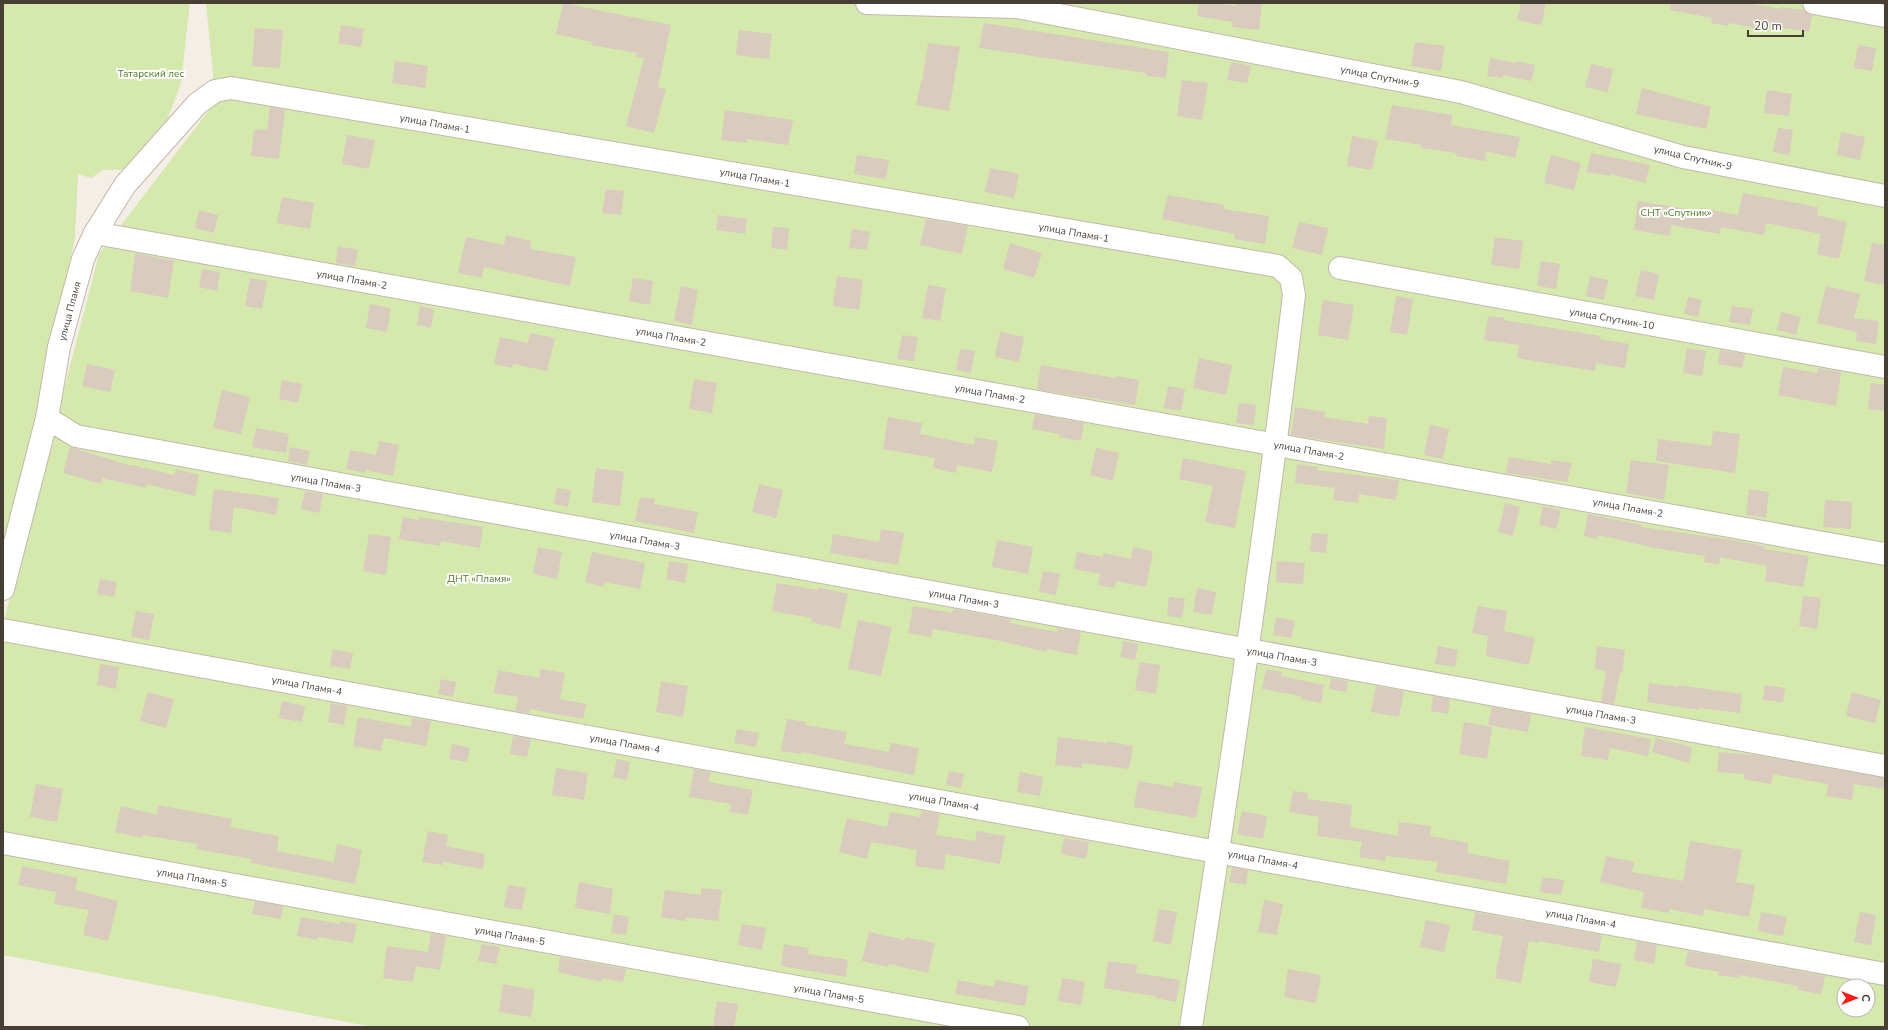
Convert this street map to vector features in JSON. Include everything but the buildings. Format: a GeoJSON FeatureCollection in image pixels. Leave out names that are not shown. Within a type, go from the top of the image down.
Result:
{"type":"FeatureCollection","features":[{"type":"Feature","properties":{"kind":"street","name":"улица Спутник-9"},"geometry":{"type":"LineString","coordinates":[[867,3],[1017,7],[1460,92],[1684,156],[1885,196]]}},
{"type":"Feature","properties":{"kind":"street"},"geometry":{"type":"LineString","coordinates":[[1814,3],[1885,16]]}},
{"type":"Feature","properties":{"kind":"street","name":"улица Пламя"},"geometry":{"type":"LineString","coordinates":[[3,589],[47,418],[59,347],[83,259],[95,233],[125,185],[197,104],[215,91],[231,88]]}},
{"type":"Feature","properties":{"kind":"street","name":"улица Пламя-1"},"geometry":{"type":"LineString","coordinates":[[231,88],[1278,266],[1291,278],[1294,294],[1276,444]]}},
{"type":"Feature","properties":{"kind":"street","name":"улица Пламя-2"},"geometry":{"type":"LineString","coordinates":[[95,233],[1885,554]]}},
{"type":"Feature","properties":{"kind":"street","name":"улица Спутник-10"},"geometry":{"type":"LineString","coordinates":[[1340,268],[1885,367]]}},
{"type":"Feature","properties":{"kind":"street","name":"улица Пламя-3"},"geometry":{"type":"LineString","coordinates":[[47,418],[76,436],[1885,766]]}},
{"type":"Feature","properties":{"kind":"street"},"geometry":{"type":"LineString","coordinates":[[1191,1027],[1219,851],[1276,444]]}},
{"type":"Feature","properties":{"kind":"street","name":"улица Пламя-4"},"geometry":{"type":"LineString","coordinates":[[3,630],[1219,851],[1885,974]]}},
{"type":"Feature","properties":{"kind":"street","name":"улица Пламя-5"},"geometry":{"type":"LineString","coordinates":[[3,842],[1018,1027]]}},
{"type":"Feature","properties":{"kind":"green space","name":"Татарский лес"},"geometry":{"type":"Polygon","coordinates":[[[3,3],[190,3],[181,83],[162,134],[139,162],[121,170],[103,170],[91,178],[78,174],[75,237],[29,466],[3,553],[3,3]]]}},
{"type":"Feature","properties":{"kind":"green space","name":"ДНТ «Пламя»"},"geometry":{"type":"Polygon","coordinates":[[[206,3],[1885,3],[1885,1027],[372,1027],[3,955],[3,624],[99,254],[209,110],[213,74],[206,3]]]}},
{"type":"Feature","properties":{"kind":"park label","name":"СНТ «Спутник»"},"geometry":{"type":"Point","coordinates":[1676,212]}}]}
